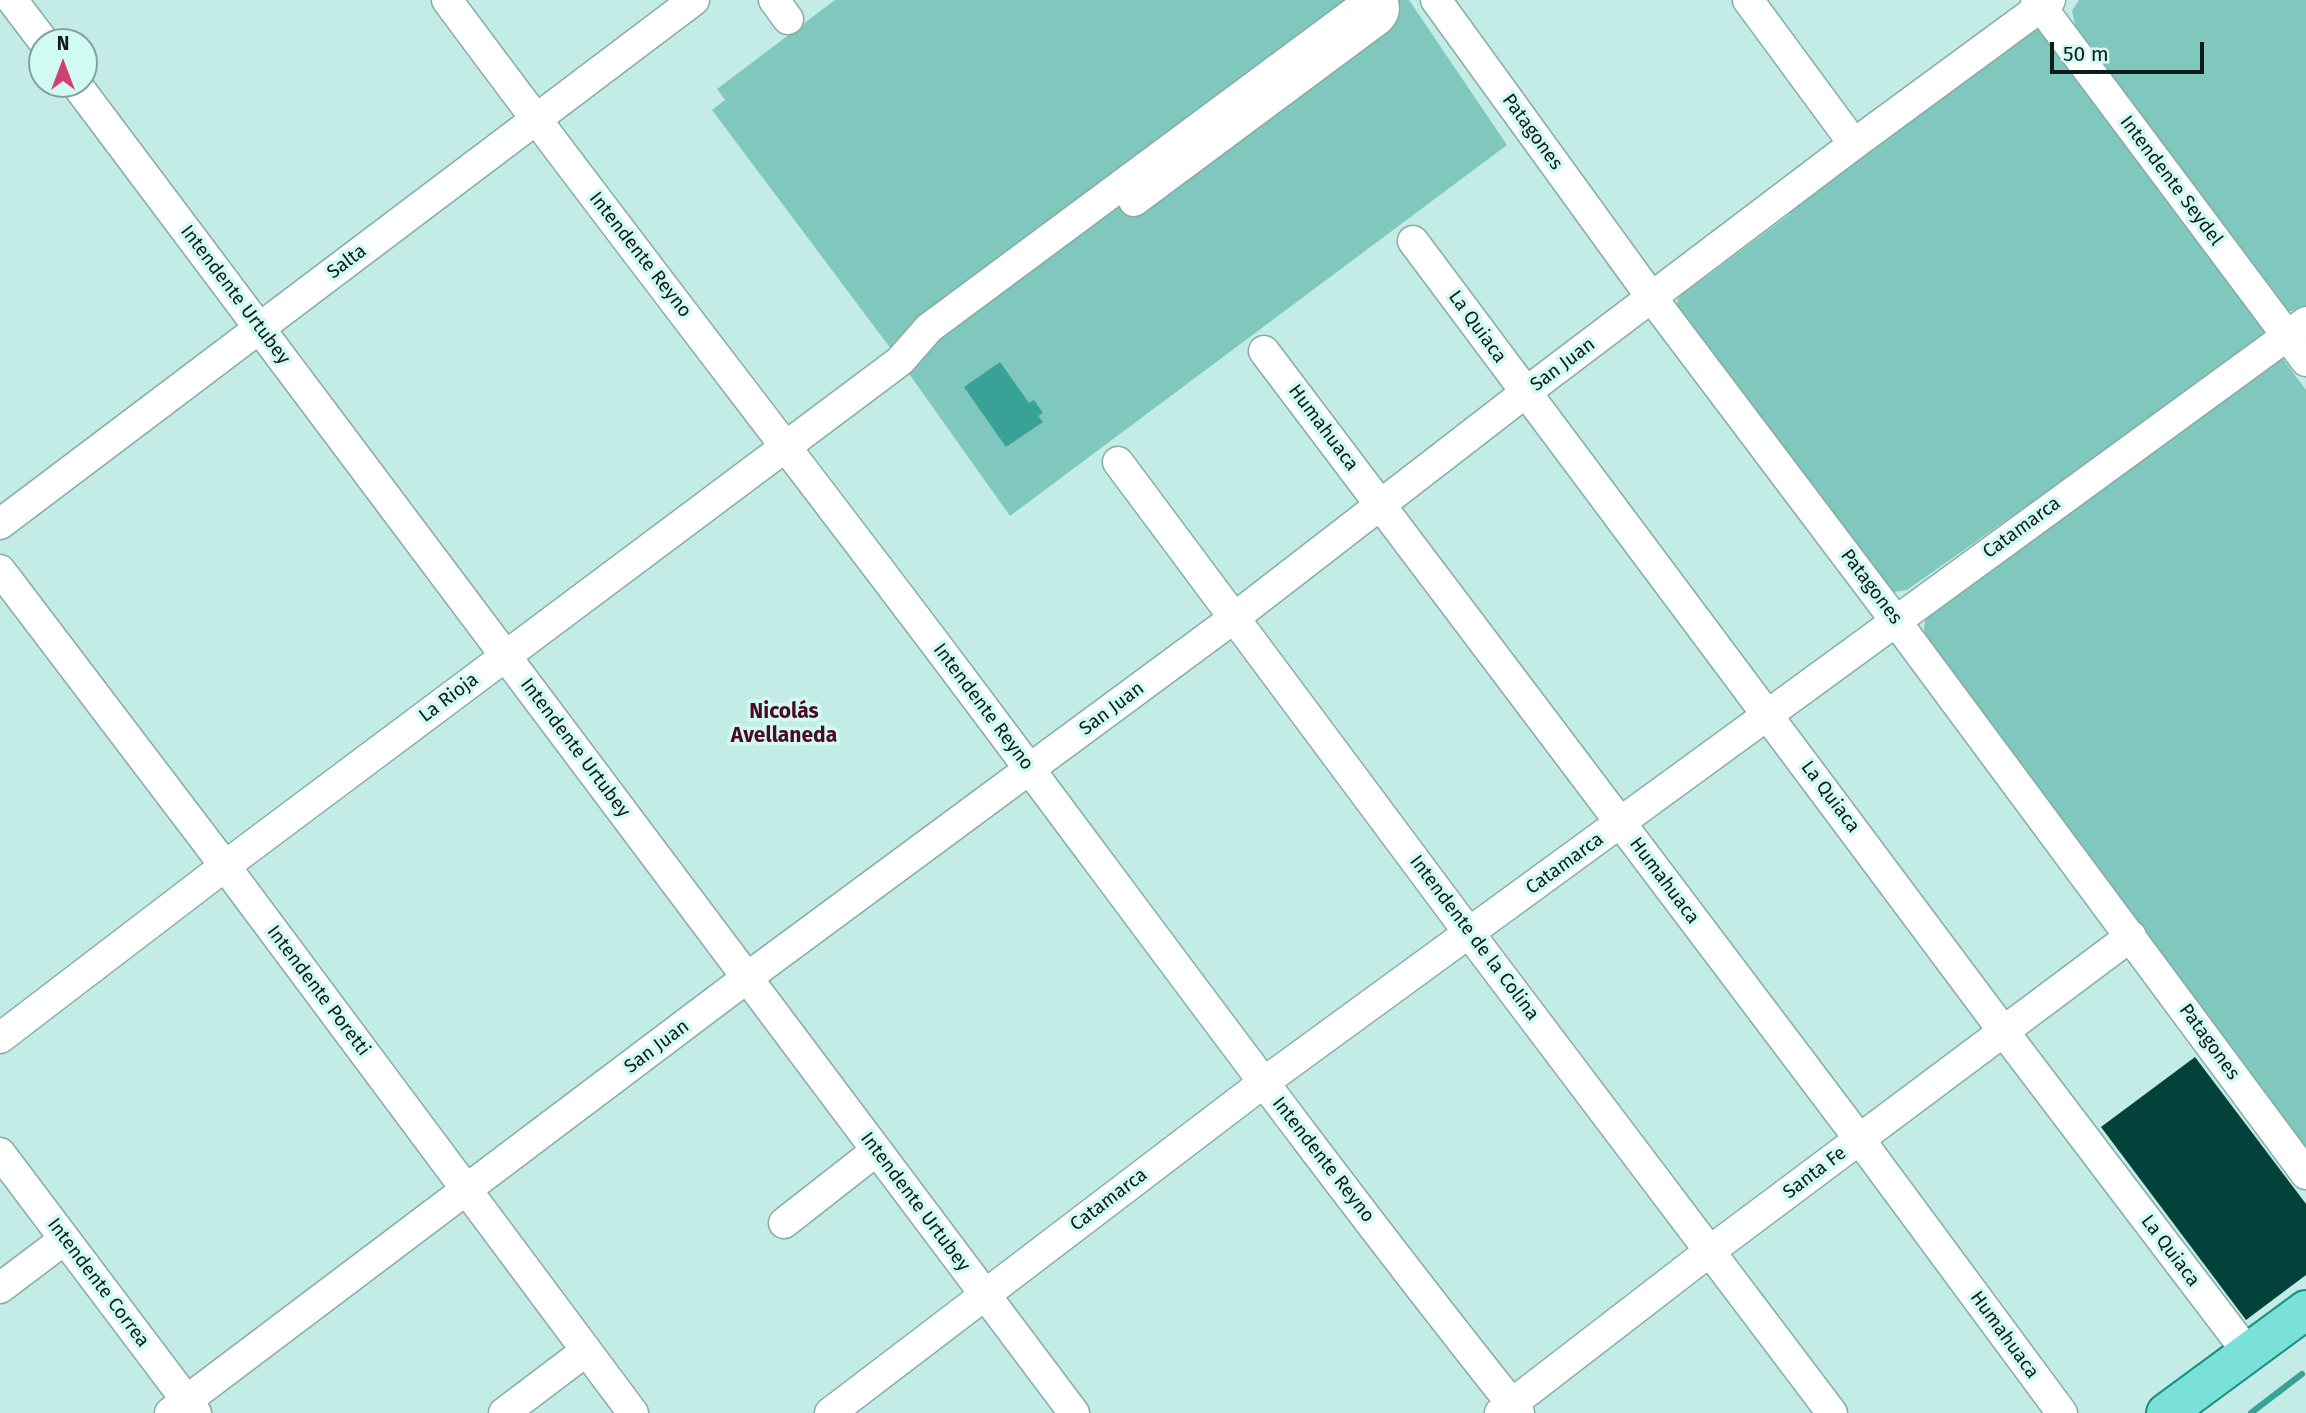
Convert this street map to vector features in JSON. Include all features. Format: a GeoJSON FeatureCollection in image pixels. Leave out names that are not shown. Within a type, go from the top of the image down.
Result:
{"type":"FeatureCollection","features":[{"type":"Feature","properties":{"kind":"main road"},"geometry":{"type":"LineString","coordinates":[[2166,1413],[2306,1310]]}},
{"type":"Feature","properties":{"kind":"street","name":"Intendente Reyno"},"geometry":{"type":"LineString","coordinates":[[447,0],[787,447],[1510,1410]]}},
{"type":"Feature","properties":{"kind":"street","name":"Salta"},"geometry":{"type":"LineString","coordinates":[[0,524],[694,0]]}},
{"type":"Feature","properties":{"kind":"street"},"geometry":{"type":"LineString","coordinates":[[1107,208],[1371,0]]}},
{"type":"Feature","properties":{"kind":"street"},"geometry":{"type":"LineString","coordinates":[[1107,208],[1379,19],[1385,8],[1383,2],[1378,0]]}},
{"type":"Feature","properties":{"kind":"street","name":"Patagones"},"geometry":{"type":"LineString","coordinates":[[1436,0],[1652,298],[2131,936],[2306,1174]]}},
{"type":"Feature","properties":{"kind":"street"},"geometry":{"type":"LineString","coordinates":[[1748,0],[1854,144]]}},
{"type":"Feature","properties":{"kind":"street","name":"San Juan"},"geometry":{"type":"LineString","coordinates":[[184,1409],[748,977],[1234,618],[1525,393],[2042,2]]}},
{"type":"Feature","properties":{"kind":"street","name":"Intendente Seydel"},"geometry":{"type":"LineString","coordinates":[[2042,2],[2297,330],[2306,361]]}},
{"type":"Feature","properties":{"kind":"street"},"geometry":{"type":"LineString","coordinates":[[15,8],[32,28]]}},
{"type":"Feature","properties":{"kind":"street","name":"Intendente Urtubey"},"geometry":{"type":"LineString","coordinates":[[87,98],[1074,1413]]}},
{"type":"Feature","properties":{"kind":"street","name":"La Rioja"},"geometry":{"type":"LineString","coordinates":[[0,1038],[225,866],[900,361],[944,342],[1107,208]]}},
{"type":"Feature","properties":{"kind":"street","name":"La Quiaca"},"geometry":{"type":"LineString","coordinates":[[1413,241],[2004,1032],[2248,1353]]}},
{"type":"Feature","properties":{"kind":"street","name":"Catamarca"},"geometry":{"type":"LineString","coordinates":[[830,1413],[1263,1083],[1895,620],[2297,330]]}},
{"type":"Feature","properties":{"kind":"street","name":"Humahuaca"},"geometry":{"type":"LineString","coordinates":[[1264,351],[1860,1140],[2062,1413]]}},
{"type":"Feature","properties":{"kind":"street","name":"Intendente de la Colina"},"geometry":{"type":"LineString","coordinates":[[1118,461],[1469,933],[1832,1413]]}},
{"type":"Feature","properties":{"kind":"street","name":"Intendente Poretti"},"geometry":{"type":"LineString","coordinates":[[0,570],[225,866],[633,1413]]}},
{"type":"Feature","properties":{"kind":"street","name":"Santa Fe"},"geometry":{"type":"LineString","coordinates":[[1510,1410],[1710,1251],[2131,936]]}},
{"type":"Feature","properties":{"kind":"street"},"geometry":{"type":"LineString","coordinates":[[784,1223],[876,1151]]}},
{"type":"Feature","properties":{"kind":"street","name":"Intendente Correa"},"geometry":{"type":"LineString","coordinates":[[0,1153],[184,1409]]}},
{"type":"Feature","properties":{"kind":"street"},"geometry":{"type":"LineString","coordinates":[[0,1288],[65,1240]]}},
{"type":"Feature","properties":{"kind":"street"},"geometry":{"type":"LineString","coordinates":[[504,1413],[586,1351]]}},
{"type":"Feature","properties":{"kind":"shaded area"},"geometry":{"type":"Polygon","coordinates":[[[835,0],[1409,0],[1507,145],[1010,516],[900,361],[712,110],[725,100],[717,89],[835,0]]]}},
{"type":"Feature","properties":{"kind":"shaded area"},"geometry":{"type":"Polygon","coordinates":[[[2079,0],[2306,0],[2306,307],[2288,312],[2279,305],[2075,25],[2072,11],[2079,0]]]}},
{"type":"Feature","properties":{"kind":"shaded area"},"geometry":{"type":"Polygon","coordinates":[[[2041,25],[2266,329],[2261,341],[1907,590],[1894,592],[1888,589],[1676,306],[1679,297],[1790,214],[1795,200],[2041,25]]]}},
{"type":"Feature","properties":{"kind":"shaded area"},"geometry":{"type":"Polygon","coordinates":[[[2283,359],[2306,390],[2306,1151],[1926,641],[1924,629],[1930,611],[2283,359]]]}},
{"type":"Feature","properties":{"kind":"shaded area"},"geometry":{"type":"Polygon","coordinates":[[[1000,362],[1029,403],[1034,400],[1043,413],[1038,416],[1043,422],[1006,447],[964,387],[1000,362]]]}},
{"type":"Feature","properties":{"kind":"building"},"geometry":{"type":"Polygon","coordinates":[[[2195,1057],[2306,1204],[2306,1275],[2246,1320],[2101,1127],[2195,1057]]]}},
{"type":"Feature","properties":{"kind":"waterway"},"geometry":{"type":"LineString","coordinates":[[2251,1413],[2302,1374]]}},
{"type":"Feature","properties":{"kind":"district","name":"Nicolás Avellaneda"},"geometry":{"type":"Point","coordinates":[784,724]}}]}
